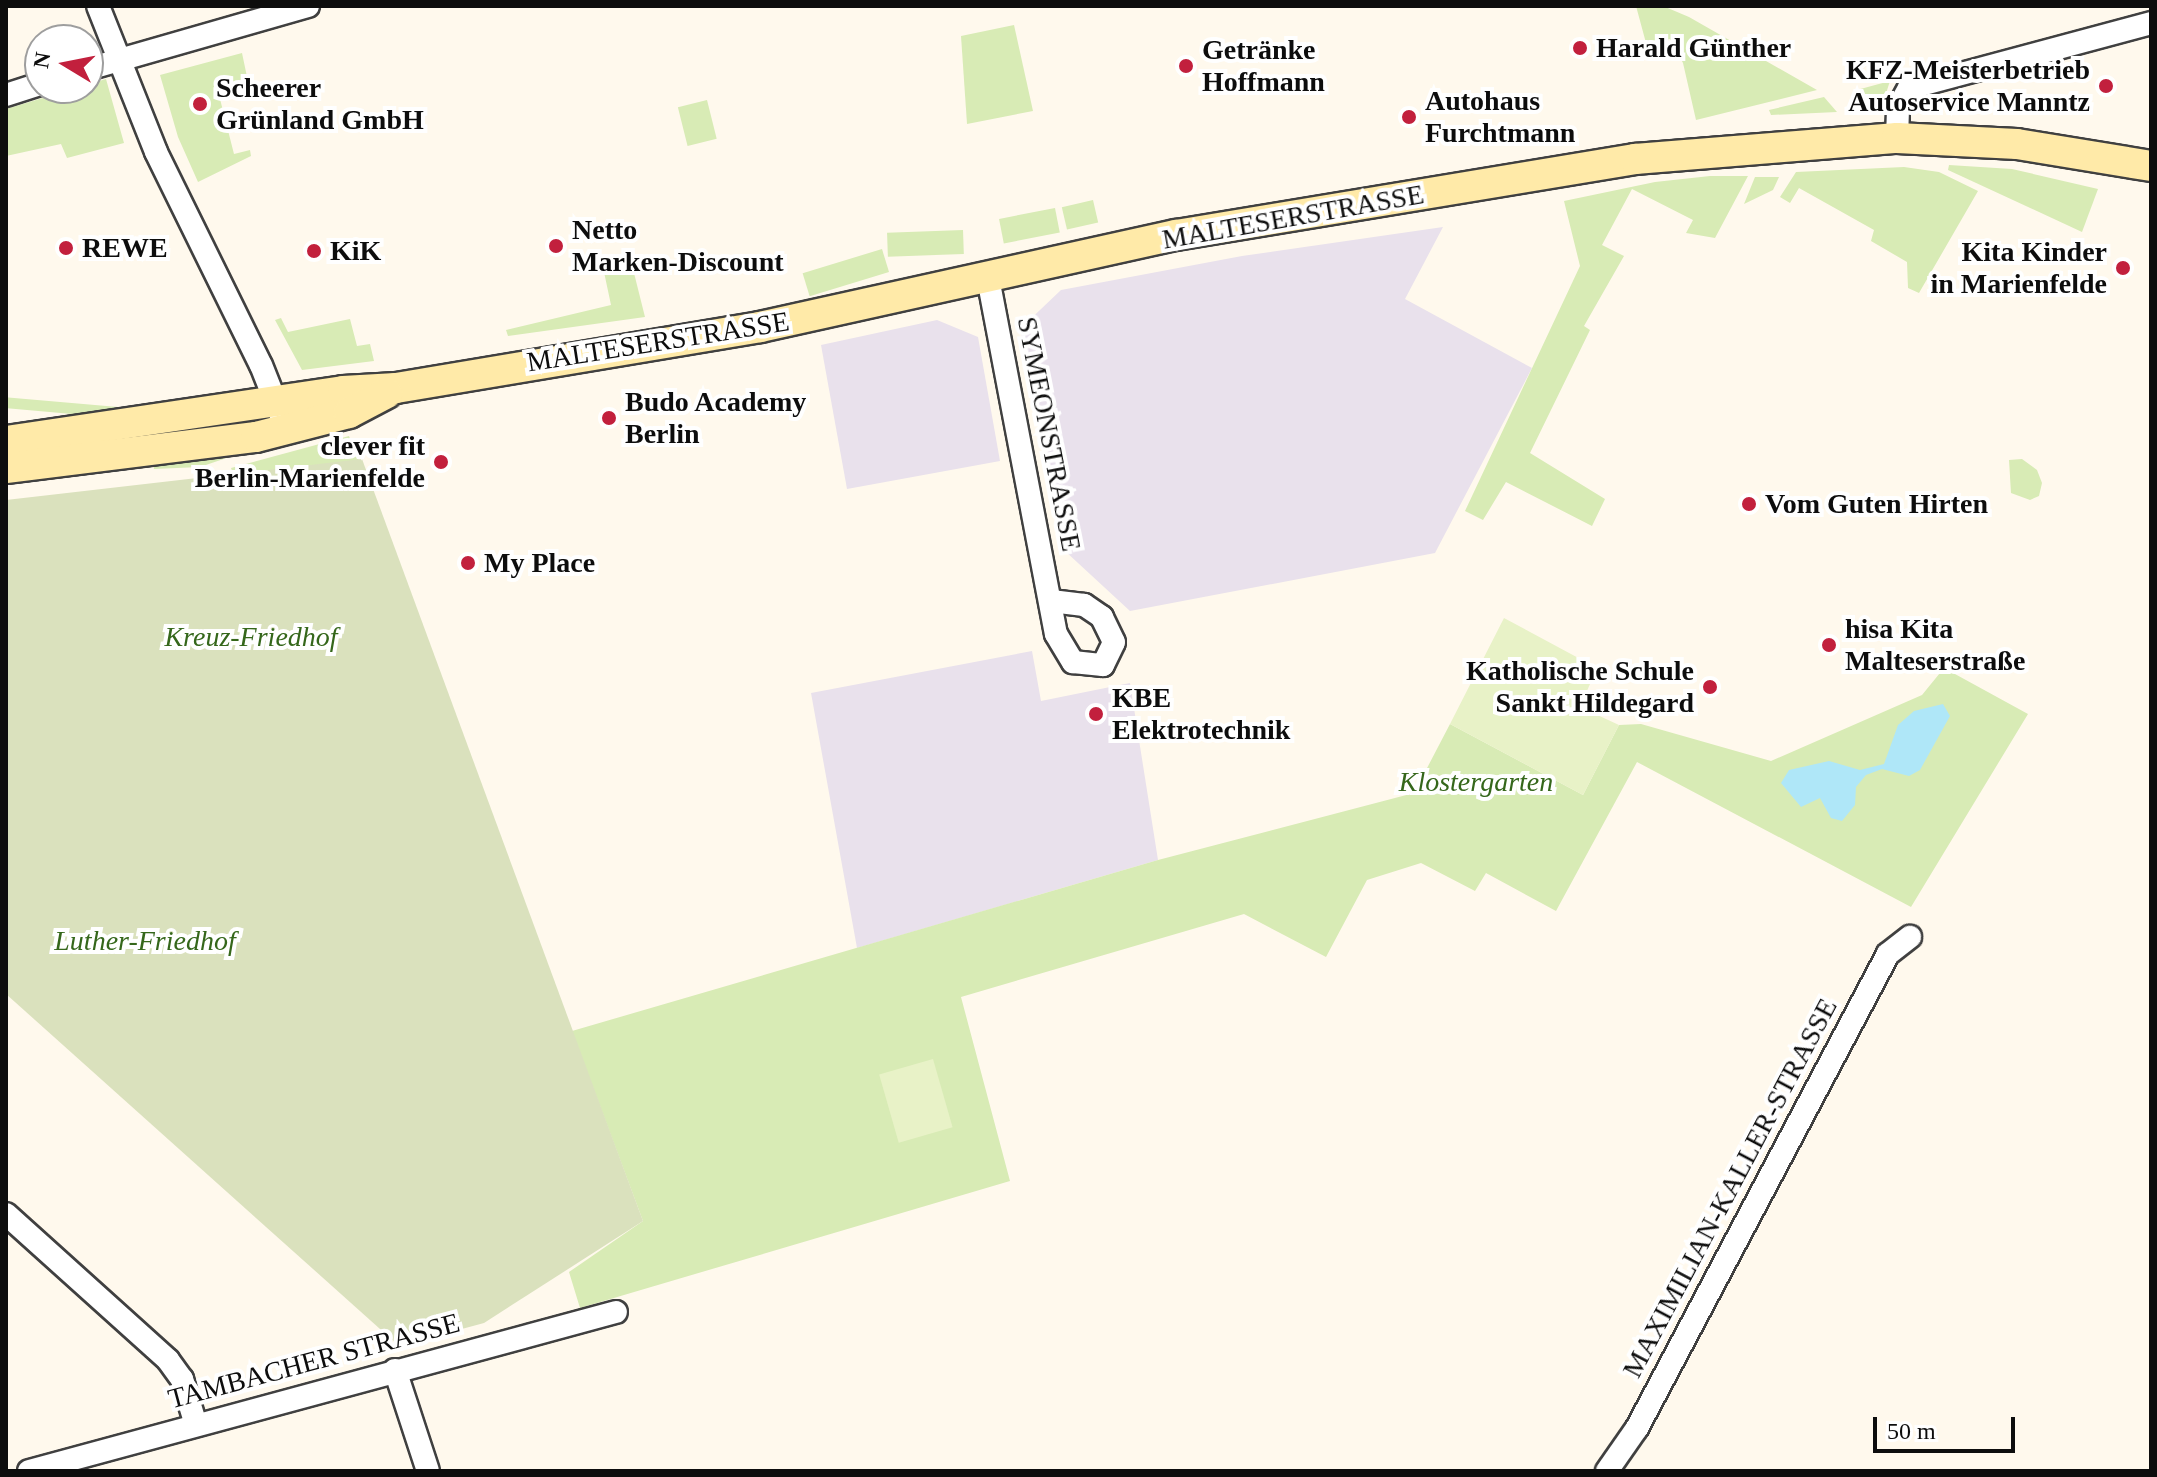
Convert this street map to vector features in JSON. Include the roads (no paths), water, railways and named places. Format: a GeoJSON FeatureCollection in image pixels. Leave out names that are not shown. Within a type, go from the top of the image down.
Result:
{"type":"FeatureCollection","features":[{"type":"Feature","properties":{"kind":"main road","name":"MALTESERSTRASSE"},"geometry":{"type":"LineString","coordinates":[[6,468],[142,438],[280,416],[349,413],[396,388],[793,321],[1176,235],[1600,165],[1733,148],[1897,138],[2017,144],[2151,166]]}},
{"type":"Feature","properties":{"kind":"main road","name":"MALTESERSTRASSE"},"geometry":{"type":"LineString","coordinates":[[6,441],[142,438]]}},
{"type":"Feature","properties":{"kind":"street"},"geometry":{"type":"LineString","coordinates":[[98,6],[122,59],[156,152],[280,416]]}},
{"type":"Feature","properties":{"kind":"street"},"geometry":{"type":"LineString","coordinates":[[104,64],[308,6]]}},
{"type":"Feature","properties":{"kind":"street"},"geometry":{"type":"LineString","coordinates":[[1897,138],[1898,108],[1909,88],[2151,23]]}},
{"type":"Feature","properties":{"kind":"street","name":"SYMEONSTRASSE"},"geometry":{"type":"LineString","coordinates":[[988,278],[1051,601]]}},
{"type":"Feature","properties":{"kind":"street","name":"MAXIMILIAN-KALLER-STRASSE"},"geometry":{"type":"LineString","coordinates":[[1607,1471],[1637,1428],[1888,954],[1910,937]]}},
{"type":"Feature","properties":{"kind":"street"},"geometry":{"type":"LineString","coordinates":[[6,1214],[168,1360],[182,1379],[196,1425]]}},
{"type":"Feature","properties":{"kind":"street","name":"TAMBACHER STRASSE"},"geometry":{"type":"LineString","coordinates":[[29,1471],[616,1312]]}},
{"type":"Feature","properties":{"kind":"street"},"geometry":{"type":"LineString","coordinates":[[395,1370],[428,1471]]}},
{"type":"Feature","properties":{"kind":"water"},"geometry":{"type":"Polygon","coordinates":[[[1943,704],[1950,716],[1920,770],[1909,776],[1882,769],[1866,775],[1856,787],[1855,805],[1842,821],[1831,818],[1820,798],[1801,807],[1781,783],[1789,770],[1829,761],[1860,770],[1884,764],[1898,725],[1914,711],[1943,704]]]}},
{"type":"Feature","properties":{"kind":"place","name":"Harald Günther"},"geometry":{"type":"Point","coordinates":[1580,48]}},
{"type":"Feature","properties":{"kind":"place","name":"Getränke Hoffmann"},"geometry":{"type":"Point","coordinates":[1186,66]}},
{"type":"Feature","properties":{"kind":"place","name":"KFZ-Meisterbetrieb Autoservice Manntz"},"geometry":{"type":"Point","coordinates":[2106,86]}},
{"type":"Feature","properties":{"kind":"place","name":"Scheerer Grünland GmbH"},"geometry":{"type":"Point","coordinates":[200,104]}},
{"type":"Feature","properties":{"kind":"place","name":"Autohaus Furchtmann"},"geometry":{"type":"Point","coordinates":[1409,117]}},
{"type":"Feature","properties":{"kind":"place","name":"Netto Marken-Discount"},"geometry":{"type":"Point","coordinates":[556,246]}},
{"type":"Feature","properties":{"kind":"place","name":"REWE"},"geometry":{"type":"Point","coordinates":[66,248]}},
{"type":"Feature","properties":{"kind":"place","name":"KiK"},"geometry":{"type":"Point","coordinates":[314,251]}},
{"type":"Feature","properties":{"kind":"place","name":"Kita Kinder in Marienfelde"},"geometry":{"type":"Point","coordinates":[2123,268]}},
{"type":"Feature","properties":{"kind":"place","name":"Budo Academy Berlin"},"geometry":{"type":"Point","coordinates":[609,418]}},
{"type":"Feature","properties":{"kind":"place","name":"clever fit Berlin-Marienfelde"},"geometry":{"type":"Point","coordinates":[441,462]}},
{"type":"Feature","properties":{"kind":"place","name":"Vom Guten Hirten"},"geometry":{"type":"Point","coordinates":[1749,504]}},
{"type":"Feature","properties":{"kind":"place","name":"My Place"},"geometry":{"type":"Point","coordinates":[468,563]}},
{"type":"Feature","properties":{"kind":"place","name":"hisa Kita Malteserstraße"},"geometry":{"type":"Point","coordinates":[1829,645]}},
{"type":"Feature","properties":{"kind":"place","name":"Katholische Schule Sankt Hildegard"},"geometry":{"type":"Point","coordinates":[1710,687]}},
{"type":"Feature","properties":{"kind":"place","name":"KBE Elektrotechnik"},"geometry":{"type":"Point","coordinates":[1096,714]}},
{"type":"Feature","properties":{"kind":"park label","name":"Kreuz-Friedhof"},"geometry":{"type":"Point","coordinates":[251,637]}},
{"type":"Feature","properties":{"kind":"park label","name":"Klostergarten"},"geometry":{"type":"Point","coordinates":[1476,782]}},
{"type":"Feature","properties":{"kind":"park label","name":"Luther-Friedhof"},"geometry":{"type":"Point","coordinates":[145,941]}}]}
